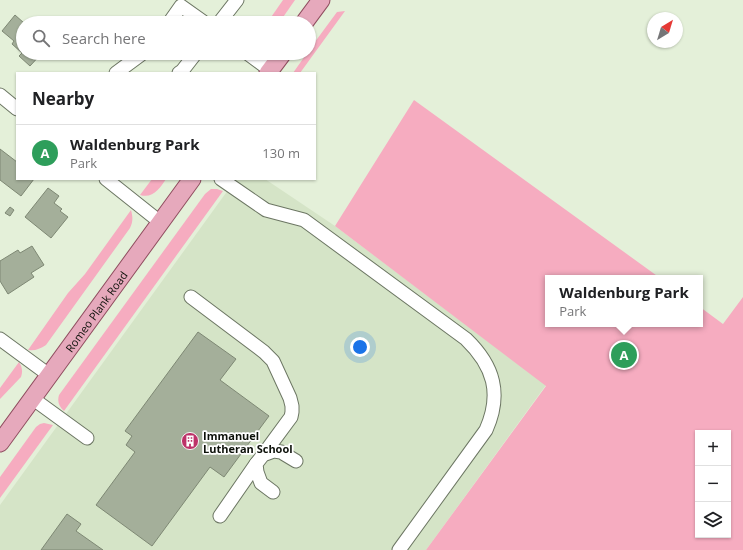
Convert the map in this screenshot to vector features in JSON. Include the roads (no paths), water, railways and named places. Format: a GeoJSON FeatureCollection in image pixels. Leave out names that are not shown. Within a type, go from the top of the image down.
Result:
{"type":"FeatureCollection","features":[{"type":"Feature","properties":{"kind":"main road"},"geometry":{"type":"LineString","coordinates":[[309,16],[321,0]]}},
{"type":"Feature","properties":{"kind":"main road"},"geometry":{"type":"LineString","coordinates":[[269,71],[277,60]]}},
{"type":"Feature","properties":{"kind":"main road","name":"Romeo Plank Road"},"geometry":{"type":"LineString","coordinates":[[0,443],[191,180]]}},
{"type":"Feature","properties":{"kind":"street"},"geometry":{"type":"LineString","coordinates":[[224,16],[236,0]]}},
{"type":"Feature","properties":{"kind":"street"},"geometry":{"type":"LineString","coordinates":[[173,16],[180,6],[195,16]]}},
{"type":"Feature","properties":{"kind":"street"},"geometry":{"type":"LineString","coordinates":[[117,72],[134,60]]}},
{"type":"Feature","properties":{"kind":"street"},"geometry":{"type":"LineString","coordinates":[[180,72],[191,60]]}},
{"type":"Feature","properties":{"kind":"street"},"geometry":{"type":"LineString","coordinates":[[256,60],[269,71]]}},
{"type":"Feature","properties":{"kind":"street"},"geometry":{"type":"LineString","coordinates":[[0,95],[16,108]]}},
{"type":"Feature","properties":{"kind":"street"},"geometry":{"type":"LineString","coordinates":[[107,180],[160,222]]}},
{"type":"Feature","properties":{"kind":"street"},"geometry":{"type":"LineString","coordinates":[[223,180],[266,210],[304,220],[466,339],[475,347],[488,368],[493,380],[494,394],[494,408],[491,420],[486,430],[399,550]]}},
{"type":"Feature","properties":{"kind":"street"},"geometry":{"type":"LineString","coordinates":[[191,297],[264,352],[273,361],[290,398],[292,406],[291,417],[220,516]]}},
{"type":"Feature","properties":{"kind":"street"},"geometry":{"type":"LineString","coordinates":[[0,339],[49,376]]}},
{"type":"Feature","properties":{"kind":"street"},"geometry":{"type":"LineString","coordinates":[[32,398],[87,438]]}},
{"type":"Feature","properties":{"kind":"street"},"geometry":{"type":"LineString","coordinates":[[273,492],[261,483],[257,472],[260,460],[274,451],[281,452],[296,461]]}},
{"type":"Feature","properties":{"kind":"place","name":"Waldenburg Park"},"geometry":{"type":"Point","coordinates":[624,355]}},
{"type":"Feature","properties":{"kind":"place","name":"Immanuel Lutheran School"},"geometry":{"type":"Point","coordinates":[190,441]}}]}
